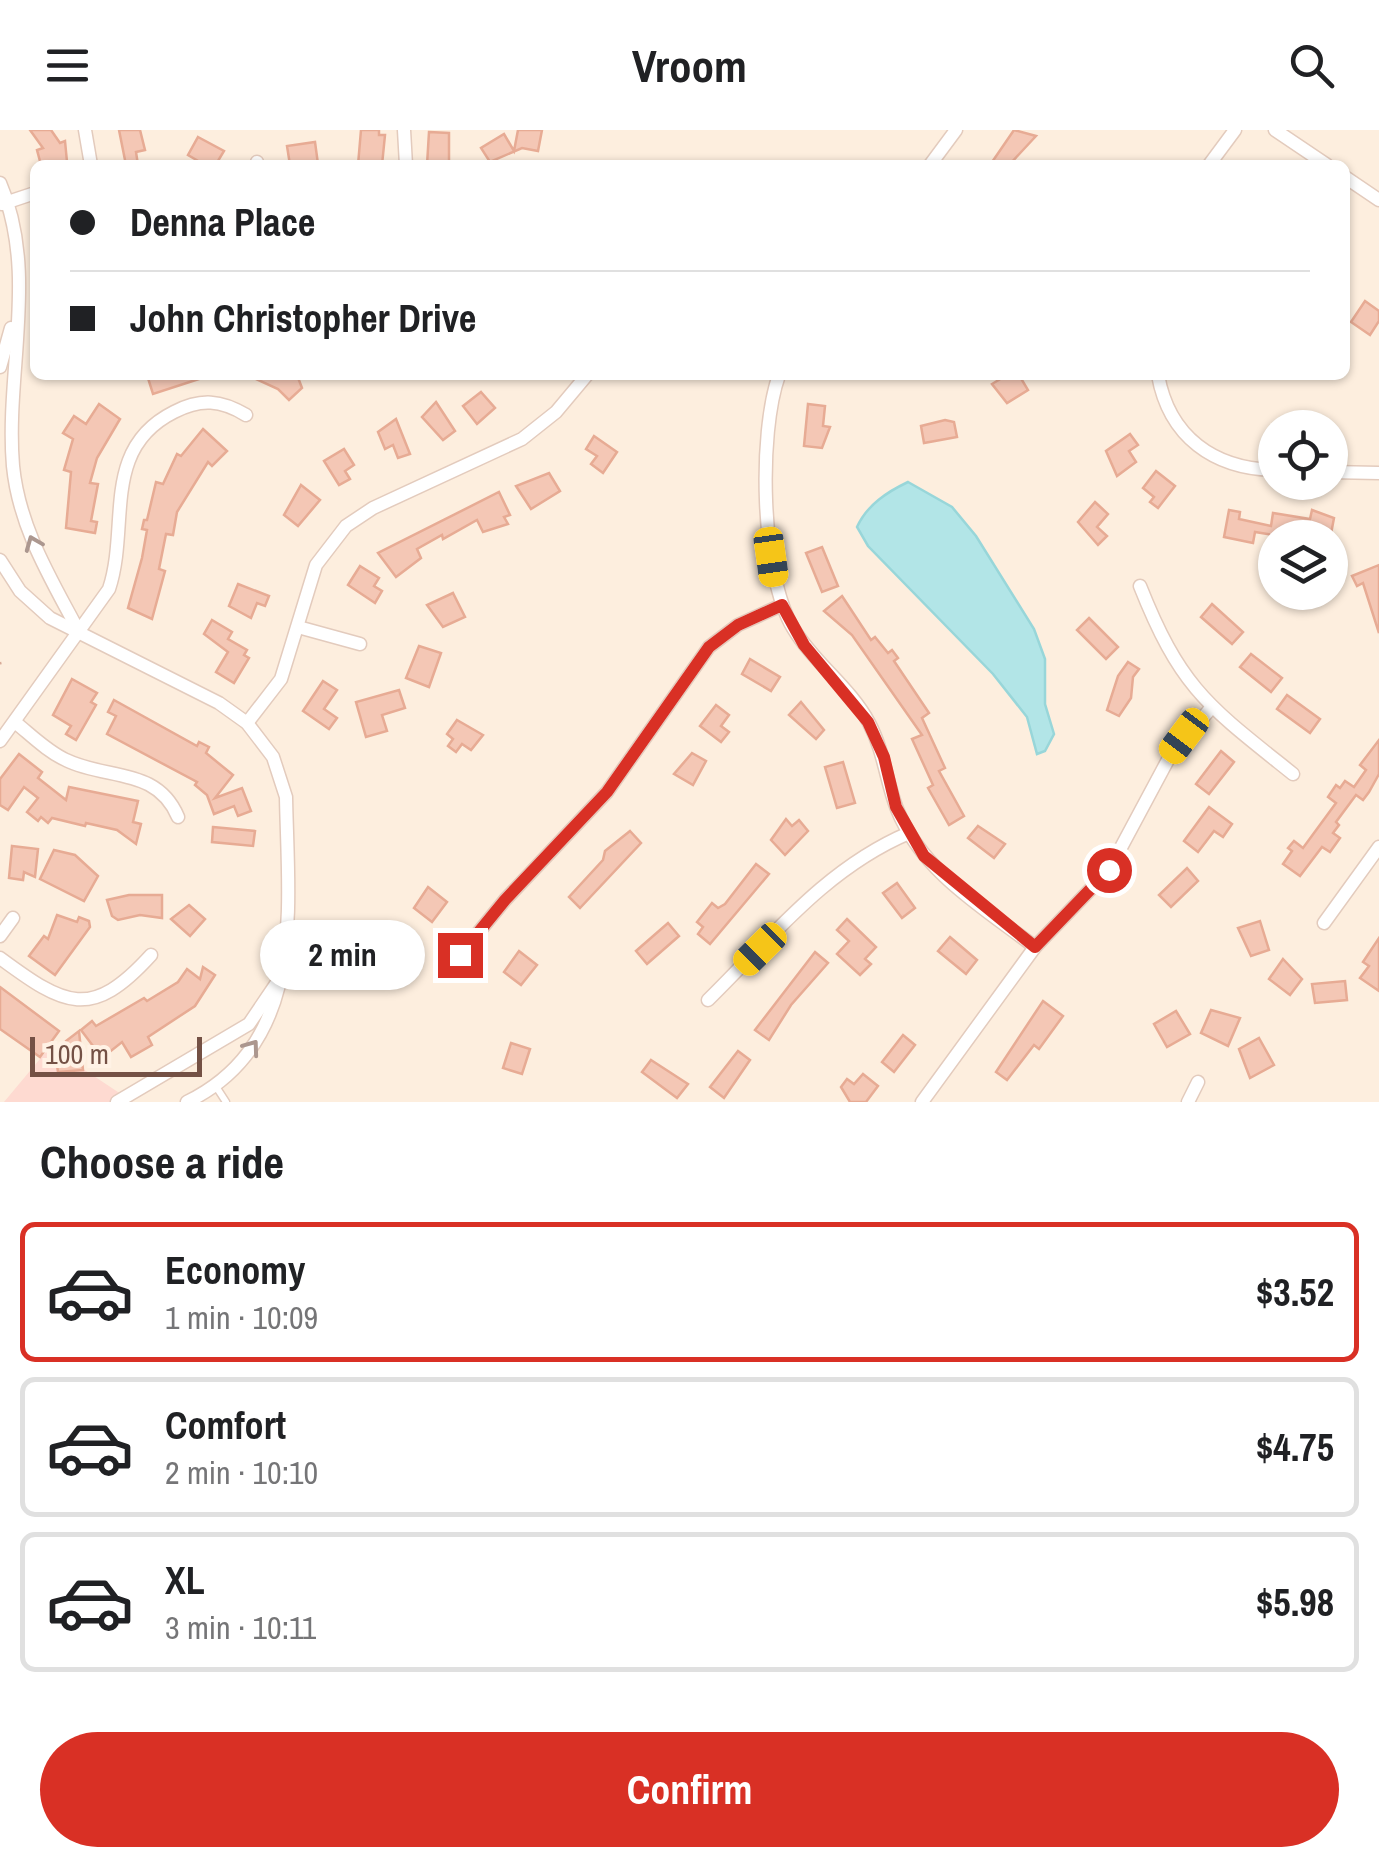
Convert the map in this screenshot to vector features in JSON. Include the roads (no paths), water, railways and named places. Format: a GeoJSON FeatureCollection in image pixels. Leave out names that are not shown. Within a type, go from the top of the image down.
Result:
{"type":"FeatureCollection","features":[{"type":"Feature","properties":{"kind":"street"},"geometry":{"type":"LineString","coordinates":[[84,130],[89,160]]}},
{"type":"Feature","properties":{"kind":"street"},"geometry":{"type":"LineString","coordinates":[[404,130],[406,160]]}},
{"type":"Feature","properties":{"kind":"street"},"geometry":{"type":"LineString","coordinates":[[934,160],[956,130]]}},
{"type":"Feature","properties":{"kind":"street"},"geometry":{"type":"LineString","coordinates":[[1213,160],[1235,130]]}},
{"type":"Feature","properties":{"kind":"street"},"geometry":{"type":"LineString","coordinates":[[1275,130],[1320,160]]}},
{"type":"Feature","properties":{"kind":"street"},"geometry":{"type":"LineString","coordinates":[[1350,180],[1379,200]]}},
{"type":"Feature","properties":{"kind":"street"},"geometry":{"type":"LineString","coordinates":[[0,183],[19,268],[6,418],[14,467],[26,526],[78,630]]}},
{"type":"Feature","properties":{"kind":"street"},"geometry":{"type":"LineString","coordinates":[[4,203],[30,195]]}},
{"type":"Feature","properties":{"kind":"street"},"geometry":{"type":"LineString","coordinates":[[0,367],[16,312]]}},
{"type":"Feature","properties":{"kind":"street"},"geometry":{"type":"LineString","coordinates":[[247,723],[281,679],[316,565],[346,526],[373,508],[522,438],[556,412],[583,380]]}},
{"type":"Feature","properties":{"kind":"street"},"geometry":{"type":"LineString","coordinates":[[777,380],[766,434],[771,557],[782,605],[804,645],[868,722],[908,833],[942,875],[1035,947]]}},
{"type":"Feature","properties":{"kind":"street"},"geometry":{"type":"LineString","coordinates":[[1159,380],[1166,406],[1193,444],[1237,467],[1258,469]]}},
{"type":"Feature","properties":{"kind":"street"},"geometry":{"type":"LineString","coordinates":[[0,740],[109,590],[116,566],[120,480],[143,437],[158,422],[201,401],[227,404],[246,415]]}},
{"type":"Feature","properties":{"kind":"street"},"geometry":{"type":"LineString","coordinates":[[1348,472],[1379,473]]}},
{"type":"Feature","properties":{"kind":"street"},"geometry":{"type":"LineString","coordinates":[[0,560],[20,590],[50,618],[220,703],[247,723],[273,757],[286,798],[285,968],[265,1028],[248,1053],[215,1086],[188,1102]]}},
{"type":"Feature","properties":{"kind":"street"},"geometry":{"type":"LineString","coordinates":[[1140,586],[1172,660],[1211,708],[1293,774]]}},
{"type":"Feature","properties":{"kind":"street"},"geometry":{"type":"LineString","coordinates":[[460,955],[505,900],[607,792],[709,647],[738,625],[782,605]]}},
{"type":"Feature","properties":{"kind":"street"},"geometry":{"type":"LineString","coordinates":[[298,627],[360,644]]}},
{"type":"Feature","properties":{"kind":"street"},"geometry":{"type":"LineString","coordinates":[[922,1102],[1035,947],[1109,870],[1170,756],[1211,708]]}},
{"type":"Feature","properties":{"kind":"street"},"geometry":{"type":"LineString","coordinates":[[16,723],[69,762],[148,782],[168,799],[178,818]]}},
{"type":"Feature","properties":{"kind":"street"},"geometry":{"type":"LineString","coordinates":[[708,1000],[836,872],[868,850],[908,833]]}},
{"type":"Feature","properties":{"kind":"street"},"geometry":{"type":"LineString","coordinates":[[1324,923],[1379,847]]}},
{"type":"Feature","properties":{"kind":"street"},"geometry":{"type":"LineString","coordinates":[[0,936],[13,918]]}},
{"type":"Feature","properties":{"kind":"street"},"geometry":{"type":"LineString","coordinates":[[0,958],[46,993],[77,1002],[114,992],[151,956]]}},
{"type":"Feature","properties":{"kind":"street"},"geometry":{"type":"LineString","coordinates":[[117,1102],[249,1024],[285,968]]}},
{"type":"Feature","properties":{"kind":"street"},"geometry":{"type":"LineString","coordinates":[[1188,1102],[1198,1082]]}},
{"type":"Feature","properties":{"kind":"lane"},"geometry":{"type":"LineString","coordinates":[[215,1086],[226,1102]]}},
{"type":"Feature","properties":{"kind":"water"},"geometry":{"type":"Polygon","coordinates":[[[908,482],[952,507],[976,536],[1034,629],[1045,659],[1045,704],[1054,734],[1045,751],[1037,754],[1027,717],[993,674],[868,546],[857,527],[878,500],[908,482]]]}}]}
